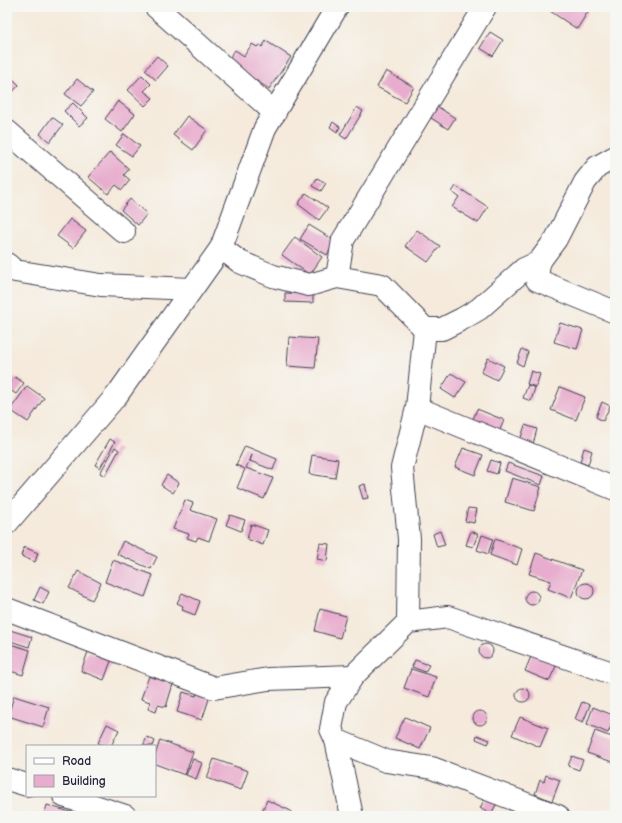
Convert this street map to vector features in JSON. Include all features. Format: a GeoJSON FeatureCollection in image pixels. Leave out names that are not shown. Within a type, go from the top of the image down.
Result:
{"type":"FeatureCollection","features":[{"type":"Feature","properties":{"kind":"street"},"geometry":{"type":"LineString","coordinates":[[156,7],[274,113]]}},
{"type":"Feature","properties":{"kind":"street"},"geometry":{"type":"LineString","coordinates":[[7,523],[117,395],[221,248],[265,128],[337,7]]}},
{"type":"Feature","properties":{"kind":"street"},"geometry":{"type":"LineString","coordinates":[[337,276],[343,240],[485,7]]}},
{"type":"Feature","properties":{"kind":"street"},"geometry":{"type":"LineString","coordinates":[[7,131],[124,232]]}},
{"type":"Feature","properties":{"kind":"street"},"geometry":{"type":"LineString","coordinates":[[615,158],[597,167],[585,182],[556,238],[539,262],[537,280],[615,312]]}},
{"type":"Feature","properties":{"kind":"street"},"geometry":{"type":"LineString","coordinates":[[221,248],[240,262],[274,276],[309,285],[337,276],[382,285],[425,329],[442,329],[462,319],[479,309],[524,269],[539,262]]}},
{"type":"Feature","properties":{"kind":"street"},"geometry":{"type":"LineString","coordinates":[[7,264],[15,271],[101,285],[191,289]]}},
{"type":"Feature","properties":{"kind":"street"},"geometry":{"type":"LineString","coordinates":[[408,622],[409,539],[402,468],[417,408],[425,329]]}},
{"type":"Feature","properties":{"kind":"street"},"geometry":{"type":"LineString","coordinates":[[417,408],[615,489]]}},
{"type":"Feature","properties":{"kind":"street"},"geometry":{"type":"LineString","coordinates":[[7,609],[214,688],[268,679],[353,676]]}},
{"type":"Feature","properties":{"kind":"street"},"geometry":{"type":"LineString","coordinates":[[352,816],[336,740],[331,729],[336,702],[353,676],[408,622],[448,617],[615,674]]}},
{"type":"Feature","properties":{"kind":"street"},"geometry":{"type":"LineString","coordinates":[[336,740],[386,761],[432,768],[558,816]]}},
{"type":"Feature","properties":{"kind":"street"},"geometry":{"type":"LineString","coordinates":[[7,779],[26,785]]}},
{"type":"Feature","properties":{"kind":"street"},"geometry":{"type":"LineString","coordinates":[[67,797],[125,816]]}},
{"type":"Feature","properties":{"kind":"building"},"geometry":{"type":"Polygon","coordinates":[[[544,7],[585,7],[589,10],[577,29],[544,7]]]}},
{"type":"Feature","properties":{"kind":"building"},"geometry":{"type":"Polygon","coordinates":[[[490,32],[503,40],[493,56],[480,48],[490,32]]]}},
{"type":"Feature","properties":{"kind":"building"},"geometry":{"type":"Polygon","coordinates":[[[266,41],[291,57],[269,89],[227,61],[235,50],[244,56],[252,44],[257,47],[259,45],[262,47],[266,41]]]}},
{"type":"Feature","properties":{"kind":"building"},"geometry":{"type":"Polygon","coordinates":[[[157,56],[168,66],[156,80],[145,70],[157,56]]]}},
{"type":"Feature","properties":{"kind":"building"},"geometry":{"type":"Polygon","coordinates":[[[386,71],[414,87],[405,102],[377,87],[386,71]]]}},
{"type":"Feature","properties":{"kind":"building"},"geometry":{"type":"Polygon","coordinates":[[[7,73],[19,85],[7,98],[7,73]]]}},
{"type":"Feature","properties":{"kind":"building"},"geometry":{"type":"Polygon","coordinates":[[[142,75],[151,84],[144,91],[153,98],[145,106],[128,90],[142,75]]]}},
{"type":"Feature","properties":{"kind":"building"},"geometry":{"type":"Polygon","coordinates":[[[77,79],[93,92],[81,106],[65,94],[77,79]]]}},
{"type":"Feature","properties":{"kind":"building"},"geometry":{"type":"Polygon","coordinates":[[[118,101],[135,114],[122,132],[105,119],[118,101]]]}},
{"type":"Feature","properties":{"kind":"building"},"geometry":{"type":"Polygon","coordinates":[[[73,103],[88,118],[79,126],[64,111],[73,103]]]}},
{"type":"Feature","properties":{"kind":"building"},"geometry":{"type":"Polygon","coordinates":[[[435,105],[455,118],[448,129],[428,116],[435,105]]]}},
{"type":"Feature","properties":{"kind":"building"},"geometry":{"type":"Polygon","coordinates":[[[357,107],[363,111],[346,139],[340,135],[357,107]]]}},
{"type":"Feature","properties":{"kind":"building"},"geometry":{"type":"Polygon","coordinates":[[[187,116],[207,130],[193,150],[173,135],[187,116]]]}},
{"type":"Feature","properties":{"kind":"building"},"geometry":{"type":"Polygon","coordinates":[[[52,117],[63,125],[50,142],[40,134],[52,117]]]}},
{"type":"Feature","properties":{"kind":"building"},"geometry":{"type":"Polygon","coordinates":[[[333,122],[340,127],[337,132],[330,127],[333,122]]]}},
{"type":"Feature","properties":{"kind":"building"},"geometry":{"type":"Polygon","coordinates":[[[124,134],[140,146],[132,156],[116,145],[124,134]]]}},
{"type":"Feature","properties":{"kind":"building"},"geometry":{"type":"Polygon","coordinates":[[[110,152],[129,169],[124,175],[130,180],[122,190],[116,185],[108,194],[88,177],[110,152]]]}},
{"type":"Feature","properties":{"kind":"building"},"geometry":{"type":"Polygon","coordinates":[[[317,178],[326,183],[321,191],[312,186],[317,178]]]}},
{"type":"Feature","properties":{"kind":"building"},"geometry":{"type":"Polygon","coordinates":[[[456,186],[488,207],[478,223],[452,207],[459,197],[452,192],[456,186]]]}},
{"type":"Feature","properties":{"kind":"building"},"geometry":{"type":"Polygon","coordinates":[[[306,193],[328,208],[319,220],[298,204],[306,193]]]}},
{"type":"Feature","properties":{"kind":"building"},"geometry":{"type":"Polygon","coordinates":[[[130,199],[147,214],[138,225],[121,210],[130,199]]]}},
{"type":"Feature","properties":{"kind":"building"},"geometry":{"type":"Polygon","coordinates":[[[70,219],[86,231],[73,248],[57,236],[70,219]]]}},
{"type":"Feature","properties":{"kind":"building"},"geometry":{"type":"Polygon","coordinates":[[[309,225],[335,241],[327,255],[300,239],[309,225]]]}},
{"type":"Feature","properties":{"kind":"building"},"geometry":{"type":"Polygon","coordinates":[[[417,230],[440,246],[428,262],[405,246],[417,230]]]}},
{"type":"Feature","properties":{"kind":"building"},"geometry":{"type":"Polygon","coordinates":[[[295,237],[322,257],[310,275],[282,255],[295,237]]]}},
{"type":"Feature","properties":{"kind":"building"},"geometry":{"type":"Polygon","coordinates":[[[285,293],[313,294],[313,303],[285,302],[285,293]]]}},
{"type":"Feature","properties":{"kind":"building"},"geometry":{"type":"Polygon","coordinates":[[[560,323],[583,330],[577,349],[554,342],[560,323]]]}},
{"type":"Feature","properties":{"kind":"building"},"geometry":{"type":"Polygon","coordinates":[[[289,337],[318,339],[315,368],[287,366],[289,337]]]}},
{"type":"Feature","properties":{"kind":"building"},"geometry":{"type":"Polygon","coordinates":[[[522,349],[528,352],[523,366],[517,363],[522,349]]]}},
{"type":"Feature","properties":{"kind":"building"},"geometry":{"type":"Polygon","coordinates":[[[488,358],[504,366],[497,380],[481,372],[488,358]]]}},
{"type":"Feature","properties":{"kind":"building"},"geometry":{"type":"Polygon","coordinates":[[[531,371],[540,374],[536,387],[527,384],[531,371]]]}},
{"type":"Feature","properties":{"kind":"building"},"geometry":{"type":"Polygon","coordinates":[[[451,373],[466,382],[455,398],[441,389],[451,373]]]}},
{"type":"Feature","properties":{"kind":"building"},"geometry":{"type":"Polygon","coordinates":[[[15,377],[24,383],[16,394],[7,388],[15,377]]]}},
{"type":"Feature","properties":{"kind":"building"},"geometry":{"type":"Polygon","coordinates":[[[528,385],[535,388],[531,401],[523,398],[528,385]]]}},
{"type":"Feature","properties":{"kind":"building"},"geometry":{"type":"Polygon","coordinates":[[[27,386],[44,398],[28,422],[10,410],[27,386]]]}},
{"type":"Feature","properties":{"kind":"building"},"geometry":{"type":"Polygon","coordinates":[[[560,387],[585,397],[576,420],[551,410],[560,387]]]}},
{"type":"Feature","properties":{"kind":"building"},"geometry":{"type":"Polygon","coordinates":[[[602,402],[610,406],[603,421],[596,417],[602,402]]]}},
{"type":"Feature","properties":{"kind":"building"},"geometry":{"type":"Polygon","coordinates":[[[477,409],[504,420],[500,430],[473,419],[477,409]]]}},
{"type":"Feature","properties":{"kind":"building"},"geometry":{"type":"Polygon","coordinates":[[[525,425],[537,429],[533,444],[520,441],[525,425]]]}},
{"type":"Feature","properties":{"kind":"building"},"geometry":{"type":"Polygon","coordinates":[[[110,439],[115,442],[100,468],[95,465],[110,439]]]}},
{"type":"Feature","properties":{"kind":"building"},"geometry":{"type":"Polygon","coordinates":[[[245,446],[277,459],[273,470],[250,461],[252,455],[246,468],[273,478],[264,499],[237,488],[245,469],[236,465],[245,446]]]}},
{"type":"Feature","properties":{"kind":"building"},"geometry":{"type":"Polygon","coordinates":[[[115,447],[119,450],[105,476],[100,473],[115,447]]]}},
{"type":"Feature","properties":{"kind":"building"},"geometry":{"type":"Polygon","coordinates":[[[463,448],[483,455],[475,475],[455,467],[463,448]]]}},
{"type":"Feature","properties":{"kind":"building"},"geometry":{"type":"Polygon","coordinates":[[[584,448],[592,451],[588,465],[580,462],[584,448]]]}},
{"type":"Feature","properties":{"kind":"building"},"geometry":{"type":"Polygon","coordinates":[[[312,455],[338,459],[335,478],[309,474],[312,455]]]}},
{"type":"Feature","properties":{"kind":"building"},"geometry":{"type":"Polygon","coordinates":[[[491,460],[500,463],[497,474],[487,471],[491,460]]]}},
{"type":"Feature","properties":{"kind":"building"},"geometry":{"type":"Polygon","coordinates":[[[508,463],[544,476],[541,485],[505,471],[508,463]]]}},
{"type":"Feature","properties":{"kind":"building"},"geometry":{"type":"Polygon","coordinates":[[[167,475],[179,483],[173,493],[161,485],[167,475]]]}},
{"type":"Feature","properties":{"kind":"building"},"geometry":{"type":"Polygon","coordinates":[[[512,478],[541,487],[534,511],[505,502],[512,478]]]}},
{"type":"Feature","properties":{"kind":"building"},"geometry":{"type":"Polygon","coordinates":[[[365,484],[368,498],[363,499],[359,486],[365,484]]]}},
{"type":"Feature","properties":{"kind":"building"},"geometry":{"type":"Polygon","coordinates":[[[185,500],[193,503],[190,510],[217,519],[209,541],[198,537],[196,541],[187,538],[189,534],[173,529],[185,500]]]}},
{"type":"Feature","properties":{"kind":"building"},"geometry":{"type":"Polygon","coordinates":[[[468,508],[477,509],[474,523],[465,521],[468,508]]]}},
{"type":"Feature","properties":{"kind":"building"},"geometry":{"type":"Polygon","coordinates":[[[230,515],[245,520],[241,531],[226,525],[230,515]]]}},
{"type":"Feature","properties":{"kind":"building"},"geometry":{"type":"Polygon","coordinates":[[[251,524],[268,530],[263,545],[247,539],[251,524]]]}},
{"type":"Feature","properties":{"kind":"building"},"geometry":{"type":"Polygon","coordinates":[[[440,531],[445,545],[437,547],[433,534],[440,531]]]}},
{"type":"Feature","properties":{"kind":"building"},"geometry":{"type":"Polygon","coordinates":[[[471,531],[478,534],[473,547],[466,545],[471,531]]]}},
{"type":"Feature","properties":{"kind":"building"},"geometry":{"type":"Polygon","coordinates":[[[482,535],[493,539],[488,554],[477,550],[482,535]]]}},
{"type":"Feature","properties":{"kind":"building"},"geometry":{"type":"Polygon","coordinates":[[[495,539],[522,549],[517,565],[490,555],[495,539]]]}},
{"type":"Feature","properties":{"kind":"building"},"geometry":{"type":"Polygon","coordinates":[[[123,541],[157,557],[151,569],[117,554],[123,541]]]}},
{"type":"Feature","properties":{"kind":"building"},"geometry":{"type":"Polygon","coordinates":[[[320,543],[329,544],[327,561],[317,559],[320,543]]]}},
{"type":"Feature","properties":{"kind":"building"},"geometry":{"type":"Polygon","coordinates":[[[24,547],[38,553],[35,562],[21,556],[24,547]]]}},
{"type":"Feature","properties":{"kind":"building"},"geometry":{"type":"Polygon","coordinates":[[[536,553],[582,570],[571,598],[548,589],[551,581],[529,574],[536,553]]]}},
{"type":"Feature","properties":{"kind":"building"},"geometry":{"type":"Polygon","coordinates":[[[113,560],[153,575],[145,597],[105,582],[113,560]]]}},
{"type":"Feature","properties":{"kind":"building"},"geometry":{"type":"Polygon","coordinates":[[[78,571],[101,583],[92,600],[69,588],[78,571]]]}},
{"type":"Feature","properties":{"kind":"building"},"geometry":{"type":"Polygon","coordinates":[[[583,583],[589,583],[594,588],[592,597],[589,599],[583,599],[578,594],[578,588],[583,583]]]}},
{"type":"Feature","properties":{"kind":"building"},"geometry":{"type":"Polygon","coordinates":[[[40,587],[49,592],[43,604],[34,600],[40,587]]]}},
{"type":"Feature","properties":{"kind":"building"},"geometry":{"type":"Polygon","coordinates":[[[529,591],[535,591],[539,595],[539,601],[535,605],[529,605],[525,601],[525,595],[529,591]]]}},
{"type":"Feature","properties":{"kind":"building"},"geometry":{"type":"Polygon","coordinates":[[[182,593],[200,601],[195,615],[182,610],[183,606],[177,603],[182,593]]]}},
{"type":"Feature","properties":{"kind":"building"},"geometry":{"type":"Polygon","coordinates":[[[320,609],[346,616],[340,638],[315,631],[320,609]]]}},
{"type":"Feature","properties":{"kind":"building"},"geometry":{"type":"Polygon","coordinates":[[[7,629],[32,637],[29,647],[7,640],[7,629]]]}},
{"type":"Feature","properties":{"kind":"building"},"geometry":{"type":"Polygon","coordinates":[[[7,643],[30,650],[23,675],[7,670],[7,643]]]}},
{"type":"Feature","properties":{"kind":"building"},"geometry":{"type":"Polygon","coordinates":[[[483,644],[489,644],[493,648],[493,654],[489,658],[483,658],[479,654],[479,648],[483,644]]]}},
{"type":"Feature","properties":{"kind":"building"},"geometry":{"type":"Polygon","coordinates":[[[88,652],[111,661],[104,680],[81,671],[88,652]]]}},
{"type":"Feature","properties":{"kind":"building"},"geometry":{"type":"Polygon","coordinates":[[[532,654],[557,664],[549,681],[525,671],[532,654]]]}},
{"type":"Feature","properties":{"kind":"building"},"geometry":{"type":"Polygon","coordinates":[[[415,660],[429,665],[425,672],[412,667],[415,660]]]}},
{"type":"Feature","properties":{"kind":"building"},"geometry":{"type":"Polygon","coordinates":[[[411,669],[436,677],[429,697],[404,688],[411,669]]]}},
{"type":"Feature","properties":{"kind":"building"},"geometry":{"type":"Polygon","coordinates":[[[149,676],[173,684],[166,707],[158,705],[156,712],[148,709],[150,702],[141,699],[149,676]]]}},
{"type":"Feature","properties":{"kind":"building"},"geometry":{"type":"Polygon","coordinates":[[[520,688],[526,688],[530,692],[530,698],[526,702],[520,702],[516,698],[516,692],[520,688]]]}},
{"type":"Feature","properties":{"kind":"building"},"geometry":{"type":"Polygon","coordinates":[[[183,692],[196,696],[197,693],[210,696],[202,720],[177,712],[183,692]]]}},
{"type":"Feature","properties":{"kind":"building"},"geometry":{"type":"Polygon","coordinates":[[[14,696],[49,707],[43,727],[8,716],[14,696]]]}},
{"type":"Feature","properties":{"kind":"building"},"geometry":{"type":"Polygon","coordinates":[[[582,702],[590,705],[583,722],[575,719],[582,702]]]}},
{"type":"Feature","properties":{"kind":"building"},"geometry":{"type":"Polygon","coordinates":[[[593,707],[615,716],[608,733],[587,724],[593,707]]]}},
{"type":"Feature","properties":{"kind":"building"},"geometry":{"type":"Polygon","coordinates":[[[477,711],[483,711],[487,715],[487,721],[483,725],[477,725],[473,721],[473,715],[477,711]]]}},
{"type":"Feature","properties":{"kind":"building"},"geometry":{"type":"Polygon","coordinates":[[[405,717],[430,728],[420,749],[395,738],[405,717]]]}},
{"type":"Feature","properties":{"kind":"building"},"geometry":{"type":"Polygon","coordinates":[[[520,717],[548,728],[540,747],[512,735],[520,717]]]}},
{"type":"Feature","properties":{"kind":"building"},"geometry":{"type":"Polygon","coordinates":[[[107,724],[119,730],[112,745],[103,745],[98,743],[107,724]]]}},
{"type":"Feature","properties":{"kind":"building"},"geometry":{"type":"Polygon","coordinates":[[[595,731],[615,738],[615,763],[587,753],[595,731]]]}},
{"type":"Feature","properties":{"kind":"building"},"geometry":{"type":"Polygon","coordinates":[[[477,735],[490,740],[488,744],[476,739],[477,735]]]}},
{"type":"Feature","properties":{"kind":"building"},"geometry":{"type":"Polygon","coordinates":[[[147,737],[155,741],[153,745],[143,745],[147,737]]]}},
{"type":"Feature","properties":{"kind":"building"},"geometry":{"type":"Polygon","coordinates":[[[160,740],[193,752],[185,775],[156,764],[156,753],[160,740]]]}},
{"type":"Feature","properties":{"kind":"building"},"geometry":{"type":"Polygon","coordinates":[[[572,756],[583,760],[579,770],[568,766],[572,756]]]}},
{"type":"Feature","properties":{"kind":"building"},"geometry":{"type":"Polygon","coordinates":[[[193,759],[202,763],[196,779],[186,775],[193,759]]]}},
{"type":"Feature","properties":{"kind":"building"},"geometry":{"type":"Polygon","coordinates":[[[214,759],[248,771],[241,790],[207,778],[214,759]]]}},
{"type":"Feature","properties":{"kind":"building"},"geometry":{"type":"Polygon","coordinates":[[[546,775],[560,780],[552,801],[535,794],[540,780],[544,782],[546,775]]]}},
{"type":"Feature","properties":{"kind":"building"},"geometry":{"type":"Polygon","coordinates":[[[486,797],[497,803],[491,814],[480,808],[486,797]]]}},
{"type":"Feature","properties":{"kind":"building"},"geometry":{"type":"Polygon","coordinates":[[[267,800],[291,811],[289,816],[283,814],[282,816],[260,816],[267,800]]]}},
{"type":"Feature","properties":{"kind":"building"},"geometry":{"type":"Polygon","coordinates":[[[47,805],[80,815],[80,816],[44,816],[47,805]]]}}]}
